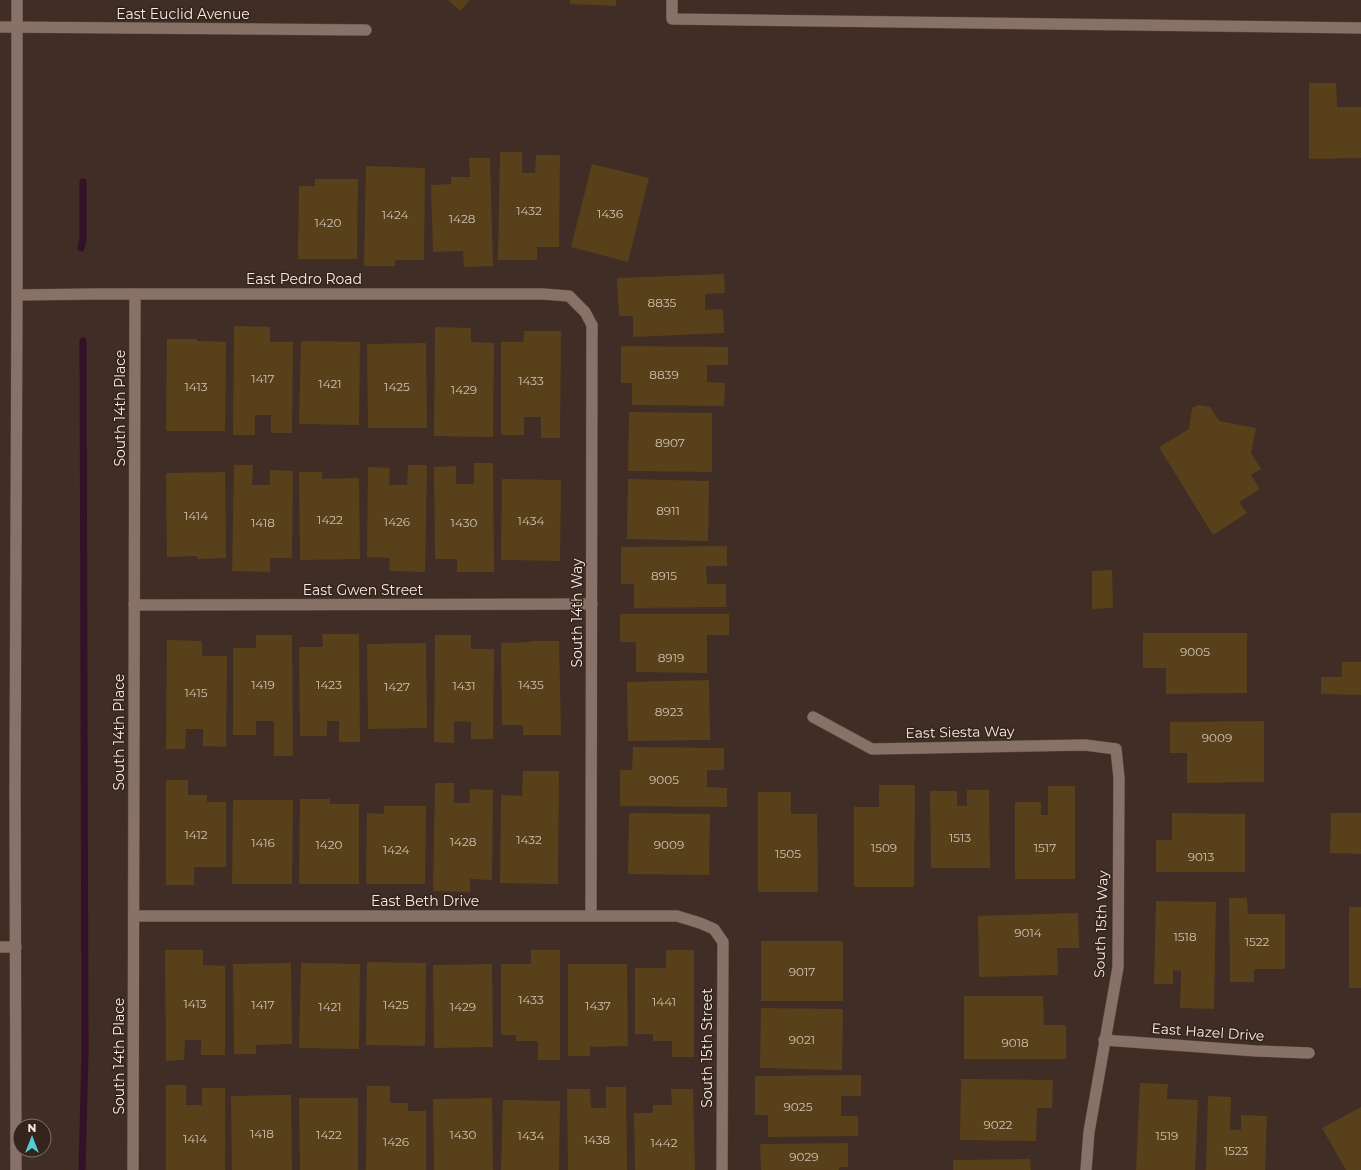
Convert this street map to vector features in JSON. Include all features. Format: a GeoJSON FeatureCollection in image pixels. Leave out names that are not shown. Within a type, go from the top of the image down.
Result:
{"type":"FeatureCollection","features":[{"type":"Feature","properties":{"kind":"street"},"geometry":{"type":"LineString","coordinates":[[16,1170],[15,788],[17,0]]}},
{"type":"Feature","properties":{"kind":"street"},"geometry":{"type":"LineString","coordinates":[[672,0],[672,19],[1361,28]]}},
{"type":"Feature","properties":{"kind":"street","name":"East Euclid Avenue"},"geometry":{"type":"LineString","coordinates":[[0,27],[366,30]]}},
{"type":"Feature","properties":{"kind":"street","name":"South 14th Place"},"geometry":{"type":"LineString","coordinates":[[133,1170],[135,294]]}},
{"type":"Feature","properties":{"kind":"street","name":"East Pedro Road"},"geometry":{"type":"LineString","coordinates":[[17,295],[543,294],[568,296],[584,312]]}},
{"type":"Feature","properties":{"kind":"street","name":"South 14th Way"},"geometry":{"type":"LineString","coordinates":[[584,312],[592,325],[591,915]]}},
{"type":"Feature","properties":{"kind":"street","name":"East Gwen Street"},"geometry":{"type":"LineString","coordinates":[[134,605],[592,604]]}},
{"type":"Feature","properties":{"kind":"street","name":"East Siesta Way"},"geometry":{"type":"LineString","coordinates":[[813,716],[872,749],[1085,745],[1116,749]]}},
{"type":"Feature","properties":{"kind":"street","name":"South 15th Way"},"geometry":{"type":"LineString","coordinates":[[1086,1170],[1089,1132],[1118,967],[1119,778],[1116,749]]}},
{"type":"Feature","properties":{"kind":"street","name":"East Beth Drive"},"geometry":{"type":"LineString","coordinates":[[134,916],[677,916],[714,929]]}},
{"type":"Feature","properties":{"kind":"street","name":"South 15th Street"},"geometry":{"type":"LineString","coordinates":[[714,929],[723,942],[722,1170]]}},
{"type":"Feature","properties":{"kind":"street"},"geometry":{"type":"LineString","coordinates":[[0,947],[16,947]]}},
{"type":"Feature","properties":{"kind":"street","name":"East Hazel Drive"},"geometry":{"type":"LineString","coordinates":[[1104,1040],[1256,1051],[1309,1052]]}},
{"type":"Feature","properties":{"kind":"building"},"geometry":{"type":"Polygon","coordinates":[[[448,0],[470,0],[460,11],[448,0]]]}},
{"type":"Feature","properties":{"kind":"building"},"geometry":{"type":"Polygon","coordinates":[[[570,0],[616,0],[616,6],[570,4],[570,0]]]}},
{"type":"Feature","properties":{"kind":"building"},"geometry":{"type":"Polygon","coordinates":[[[1309,83],[1336,83],[1337,107],[1361,107],[1361,158],[1309,159],[1309,83]]]}},
{"type":"Feature","properties":{"kind":"building"},"geometry":{"type":"Polygon","coordinates":[[[500,152],[522,152],[522,173],[535,173],[536,155],[560,155],[559,247],[537,247],[537,260],[498,260],[500,152]]]}},
{"type":"Feature","properties":{"kind":"building"},"geometry":{"type":"Polygon","coordinates":[[[469,158],[490,158],[493,266],[464,267],[463,251],[433,252],[431,185],[451,184],[451,177],[470,177],[469,158]]]}},
{"type":"Feature","properties":{"kind":"building"},"geometry":{"type":"Polygon","coordinates":[[[592,164],[649,178],[628,262],[571,247],[592,164]]]}},
{"type":"Feature","properties":{"kind":"building"},"geometry":{"type":"Polygon","coordinates":[[[366,166],[425,168],[424,260],[395,260],[395,266],[364,266],[366,166]]]}},
{"type":"Feature","properties":{"kind":"building"},"geometry":{"type":"Polygon","coordinates":[[[315,179],[358,179],[357,259],[298,259],[299,186],[315,186],[315,179]]]}},
{"type":"Feature","properties":{"kind":"building"},"geometry":{"type":"Polygon","coordinates":[[[724,274],[725,293],[705,294],[705,310],[723,309],[724,333],[633,337],[633,316],[619,316],[617,278],[724,274]]]}},
{"type":"Feature","properties":{"kind":"building"},"geometry":{"type":"Polygon","coordinates":[[[234,326],[270,327],[270,342],[293,342],[292,433],[271,433],[271,415],[255,415],[255,435],[233,435],[234,326]]]}},
{"type":"Feature","properties":{"kind":"building"},"geometry":{"type":"Polygon","coordinates":[[[435,327],[471,328],[471,342],[494,343],[493,437],[434,436],[435,327]]]}},
{"type":"Feature","properties":{"kind":"building"},"geometry":{"type":"Polygon","coordinates":[[[524,331],[561,331],[560,438],[541,438],[541,417],[524,417],[524,435],[501,435],[501,342],[523,342],[524,331]]]}},
{"type":"Feature","properties":{"kind":"building"},"geometry":{"type":"Polygon","coordinates":[[[167,339],[197,339],[197,341],[226,342],[225,431],[166,431],[167,339]]]}},
{"type":"Feature","properties":{"kind":"building"},"geometry":{"type":"Polygon","coordinates":[[[301,341],[360,342],[359,425],[299,424],[301,341]]]}},
{"type":"Feature","properties":{"kind":"building"},"geometry":{"type":"Polygon","coordinates":[[[426,343],[427,428],[368,428],[367,344],[426,343]]]}},
{"type":"Feature","properties":{"kind":"building"},"geometry":{"type":"Polygon","coordinates":[[[621,346],[728,347],[728,365],[707,365],[707,382],[725,383],[724,406],[632,405],[632,383],[621,383],[621,346]]]}},
{"type":"Feature","properties":{"kind":"building"},"geometry":{"type":"Polygon","coordinates":[[[1198,405],[1210,407],[1219,421],[1256,428],[1251,453],[1261,469],[1251,475],[1260,489],[1239,502],[1247,513],[1213,535],[1159,447],[1189,429],[1192,408],[1198,405]]]}},
{"type":"Feature","properties":{"kind":"building"},"geometry":{"type":"Polygon","coordinates":[[[629,412],[712,413],[712,472],[628,471],[629,412]]]}},
{"type":"Feature","properties":{"kind":"building"},"geometry":{"type":"Polygon","coordinates":[[[474,463],[493,463],[494,572],[457,572],[457,559],[435,559],[434,467],[456,466],[456,484],[474,484],[474,463]]]}},
{"type":"Feature","properties":{"kind":"building"},"geometry":{"type":"Polygon","coordinates":[[[234,465],[253,465],[252,485],[270,485],[270,470],[293,471],[292,558],[270,558],[270,572],[232,571],[234,465]]]}},
{"type":"Feature","properties":{"kind":"building"},"geometry":{"type":"Polygon","coordinates":[[[408,465],[427,465],[425,572],[389,571],[390,558],[367,557],[368,467],[390,468],[389,485],[407,485],[408,465]]]}},
{"type":"Feature","properties":{"kind":"building"},"geometry":{"type":"Polygon","coordinates":[[[225,472],[226,558],[197,559],[197,556],[167,557],[166,473],[225,472]]]}},
{"type":"Feature","properties":{"kind":"building"},"geometry":{"type":"Polygon","coordinates":[[[299,472],[322,472],[322,479],[359,478],[360,559],[300,560],[299,472]]]}},
{"type":"Feature","properties":{"kind":"building"},"geometry":{"type":"Polygon","coordinates":[[[502,479],[561,480],[560,561],[501,560],[502,479]]]}},
{"type":"Feature","properties":{"kind":"building"},"geometry":{"type":"Polygon","coordinates":[[[628,479],[709,481],[708,541],[627,539],[628,479]]]}},
{"type":"Feature","properties":{"kind":"building"},"geometry":{"type":"Polygon","coordinates":[[[727,546],[727,566],[706,566],[707,584],[726,584],[726,607],[634,608],[634,584],[621,584],[621,547],[727,546]]]}},
{"type":"Feature","properties":{"kind":"building"},"geometry":{"type":"Polygon","coordinates":[[[1112,570],[1113,608],[1092,609],[1092,571],[1112,570]]]}},
{"type":"Feature","properties":{"kind":"building"},"geometry":{"type":"Polygon","coordinates":[[[620,614],[729,614],[729,635],[707,635],[707,673],[636,672],[636,642],[620,642],[620,614]]]}},
{"type":"Feature","properties":{"kind":"building"},"geometry":{"type":"Polygon","coordinates":[[[1143,633],[1247,633],[1247,693],[1166,694],[1166,668],[1143,668],[1143,633]]]}},
{"type":"Feature","properties":{"kind":"building"},"geometry":{"type":"Polygon","coordinates":[[[322,634],[359,634],[360,742],[339,742],[339,721],[327,721],[327,736],[300,736],[299,647],[323,647],[322,634]]]}},
{"type":"Feature","properties":{"kind":"building"},"geometry":{"type":"Polygon","coordinates":[[[256,635],[292,635],[293,756],[274,756],[274,721],[256,721],[256,735],[233,735],[233,648],[256,648],[256,635]]]}},
{"type":"Feature","properties":{"kind":"building"},"geometry":{"type":"Polygon","coordinates":[[[435,635],[471,635],[471,649],[494,649],[493,739],[471,739],[471,722],[454,721],[454,743],[434,742],[435,635]]]}},
{"type":"Feature","properties":{"kind":"building"},"geometry":{"type":"Polygon","coordinates":[[[167,640],[202,641],[202,656],[227,656],[226,747],[203,746],[203,729],[186,729],[185,749],[166,749],[167,640]]]}},
{"type":"Feature","properties":{"kind":"building"},"geometry":{"type":"Polygon","coordinates":[[[559,641],[561,735],[523,735],[523,725],[502,725],[501,643],[559,641]]]}},
{"type":"Feature","properties":{"kind":"building"},"geometry":{"type":"Polygon","coordinates":[[[426,643],[427,728],[368,729],[367,644],[426,643]]]}},
{"type":"Feature","properties":{"kind":"building"},"geometry":{"type":"Polygon","coordinates":[[[1342,662],[1361,662],[1361,695],[1321,694],[1321,677],[1342,677],[1342,662]]]}},
{"type":"Feature","properties":{"kind":"building"},"geometry":{"type":"Polygon","coordinates":[[[709,680],[710,740],[628,741],[627,682],[709,680]]]}},
{"type":"Feature","properties":{"kind":"building"},"geometry":{"type":"Polygon","coordinates":[[[1264,721],[1264,782],[1187,783],[1187,753],[1170,753],[1170,722],[1264,721]]]}},
{"type":"Feature","properties":{"kind":"building"},"geometry":{"type":"Polygon","coordinates":[[[633,747],[724,748],[724,770],[707,770],[707,787],[727,788],[727,807],[620,806],[620,770],[632,770],[633,747]]]}},
{"type":"Feature","properties":{"kind":"building"},"geometry":{"type":"Polygon","coordinates":[[[523,771],[559,771],[558,884],[500,883],[501,795],[522,796],[523,771]]]}},
{"type":"Feature","properties":{"kind":"building"},"geometry":{"type":"Polygon","coordinates":[[[166,780],[188,780],[188,795],[207,795],[207,802],[226,802],[226,867],[194,867],[194,885],[166,885],[166,780]]]}},
{"type":"Feature","properties":{"kind":"building"},"geometry":{"type":"Polygon","coordinates":[[[435,783],[454,783],[454,803],[470,803],[470,789],[493,790],[492,880],[470,879],[470,892],[433,891],[435,783]]]}},
{"type":"Feature","properties":{"kind":"building"},"geometry":{"type":"Polygon","coordinates":[[[879,785],[915,785],[914,887],[854,887],[854,807],[879,807],[879,785]]]}},
{"type":"Feature","properties":{"kind":"building"},"geometry":{"type":"Polygon","coordinates":[[[1048,786],[1075,786],[1075,879],[1015,879],[1015,802],[1041,802],[1041,815],[1048,815],[1048,786]]]}},
{"type":"Feature","properties":{"kind":"building"},"geometry":{"type":"Polygon","coordinates":[[[967,790],[989,790],[990,868],[931,868],[930,791],[957,791],[957,806],[967,806],[967,790]]]}},
{"type":"Feature","properties":{"kind":"building"},"geometry":{"type":"Polygon","coordinates":[[[758,792],[791,792],[791,814],[817,814],[818,892],[758,892],[758,792]]]}},
{"type":"Feature","properties":{"kind":"building"},"geometry":{"type":"Polygon","coordinates":[[[300,799],[330,799],[330,804],[359,804],[359,884],[299,884],[300,799]]]}},
{"type":"Feature","properties":{"kind":"building"},"geometry":{"type":"Polygon","coordinates":[[[233,800],[293,800],[292,884],[232,884],[233,800]]]}},
{"type":"Feature","properties":{"kind":"building"},"geometry":{"type":"Polygon","coordinates":[[[384,806],[426,806],[425,884],[366,884],[367,813],[384,814],[384,806]]]}},
{"type":"Feature","properties":{"kind":"building"},"geometry":{"type":"Polygon","coordinates":[[[629,813],[710,814],[709,875],[628,874],[629,813]]]}},
{"type":"Feature","properties":{"kind":"building"},"geometry":{"type":"Polygon","coordinates":[[[1172,813],[1245,814],[1245,872],[1156,872],[1156,840],[1172,840],[1172,813]]]}},
{"type":"Feature","properties":{"kind":"building"},"geometry":{"type":"Polygon","coordinates":[[[1331,813],[1361,813],[1361,854],[1330,853],[1331,813]]]}},
{"type":"Feature","properties":{"kind":"building"},"geometry":{"type":"Polygon","coordinates":[[[1229,898],[1247,898],[1248,914],[1285,914],[1285,969],[1254,969],[1254,982],[1230,982],[1229,898]]]}},
{"type":"Feature","properties":{"kind":"building"},"geometry":{"type":"Polygon","coordinates":[[[1156,901],[1216,902],[1214,1009],[1180,1008],[1181,971],[1173,970],[1173,984],[1154,984],[1156,901]]]}},
{"type":"Feature","properties":{"kind":"building"},"geometry":{"type":"Polygon","coordinates":[[[1349,907],[1361,907],[1361,988],[1349,988],[1349,907]]]}},
{"type":"Feature","properties":{"kind":"building"},"geometry":{"type":"Polygon","coordinates":[[[1078,913],[1079,948],[1057,948],[1058,975],[979,977],[978,916],[1078,913]]]}},
{"type":"Feature","properties":{"kind":"building"},"geometry":{"type":"Polygon","coordinates":[[[761,941],[843,941],[843,1001],[761,1001],[761,941]]]}},
{"type":"Feature","properties":{"kind":"building"},"geometry":{"type":"Polygon","coordinates":[[[165,950],[203,950],[203,965],[225,966],[225,1055],[201,1055],[201,1040],[185,1040],[184,1060],[166,1061],[165,950]]]}},
{"type":"Feature","properties":{"kind":"building"},"geometry":{"type":"Polygon","coordinates":[[[531,950],[560,950],[560,1060],[538,1060],[538,1041],[516,1041],[516,1035],[501,1035],[501,964],[531,964],[531,950]]]}},
{"type":"Feature","properties":{"kind":"building"},"geometry":{"type":"Polygon","coordinates":[[[666,950],[694,950],[694,1057],[672,1057],[672,1041],[653,1041],[653,1034],[635,1034],[635,968],[666,968],[666,950]]]}},
{"type":"Feature","properties":{"kind":"building"},"geometry":{"type":"Polygon","coordinates":[[[367,962],[426,963],[425,1046],[366,1045],[367,962]]]}},
{"type":"Feature","properties":{"kind":"building"},"geometry":{"type":"Polygon","coordinates":[[[291,963],[292,1044],[256,1045],[256,1054],[234,1054],[233,964],[291,963]]]}},
{"type":"Feature","properties":{"kind":"building"},"geometry":{"type":"Polygon","coordinates":[[[301,963],[360,964],[359,1049],[299,1048],[301,963]]]}},
{"type":"Feature","properties":{"kind":"building"},"geometry":{"type":"Polygon","coordinates":[[[492,964],[493,1047],[434,1048],[433,965],[492,964]]]}},
{"type":"Feature","properties":{"kind":"building"},"geometry":{"type":"Polygon","coordinates":[[[568,964],[627,964],[628,1046],[590,1047],[590,1056],[568,1056],[568,964]]]}},
{"type":"Feature","properties":{"kind":"building"},"geometry":{"type":"Polygon","coordinates":[[[964,996],[1043,996],[1044,1025],[1066,1025],[1066,1059],[964,1059],[964,996]]]}},
{"type":"Feature","properties":{"kind":"building"},"geometry":{"type":"Polygon","coordinates":[[[761,1008],[843,1009],[842,1070],[760,1068],[761,1008]]]}},
{"type":"Feature","properties":{"kind":"building"},"geometry":{"type":"Polygon","coordinates":[[[861,1075],[861,1096],[841,1096],[841,1116],[858,1116],[858,1136],[768,1137],[768,1115],[755,1115],[755,1076],[861,1075]]]}},
{"type":"Feature","properties":{"kind":"building"},"geometry":{"type":"Polygon","coordinates":[[[961,1079],[1053,1080],[1052,1108],[1037,1108],[1036,1141],[960,1140],[961,1079]]]}},
{"type":"Feature","properties":{"kind":"building"},"geometry":{"type":"Polygon","coordinates":[[[1140,1083],[1168,1084],[1167,1099],[1198,1100],[1195,1170],[1136,1170],[1140,1083]]]}},
{"type":"Feature","properties":{"kind":"building"},"geometry":{"type":"Polygon","coordinates":[[[166,1085],[186,1085],[186,1105],[202,1105],[202,1088],[225,1088],[225,1170],[166,1170],[166,1085]]]}},
{"type":"Feature","properties":{"kind":"building"},"geometry":{"type":"Polygon","coordinates":[[[367,1086],[390,1086],[390,1103],[408,1103],[408,1111],[426,1111],[426,1170],[366,1170],[367,1086]]]}},
{"type":"Feature","properties":{"kind":"building"},"geometry":{"type":"Polygon","coordinates":[[[606,1087],[626,1087],[627,1170],[568,1170],[567,1089],[590,1089],[591,1108],[606,1108],[606,1087]]]}},
{"type":"Feature","properties":{"kind":"building"},"geometry":{"type":"Polygon","coordinates":[[[671,1089],[693,1089],[695,1170],[635,1170],[634,1113],[653,1113],[653,1105],[672,1105],[671,1089]]]}},
{"type":"Feature","properties":{"kind":"building"},"geometry":{"type":"Polygon","coordinates":[[[291,1095],[292,1170],[232,1170],[231,1096],[291,1095]]]}},
{"type":"Feature","properties":{"kind":"building"},"geometry":{"type":"Polygon","coordinates":[[[1208,1096],[1231,1097],[1230,1129],[1241,1130],[1241,1115],[1267,1116],[1265,1170],[1206,1170],[1208,1096]]]}},
{"type":"Feature","properties":{"kind":"building"},"geometry":{"type":"Polygon","coordinates":[[[299,1098],[358,1098],[358,1170],[300,1170],[299,1098]]]}},
{"type":"Feature","properties":{"kind":"building"},"geometry":{"type":"Polygon","coordinates":[[[492,1098],[493,1170],[434,1170],[433,1099],[492,1098]]]}},
{"type":"Feature","properties":{"kind":"building"},"geometry":{"type":"Polygon","coordinates":[[[503,1100],[560,1101],[559,1170],[501,1170],[503,1100]]]}},
{"type":"Feature","properties":{"kind":"building"},"geometry":{"type":"Polygon","coordinates":[[[1361,1107],[1361,1170],[1346,1170],[1322,1128],[1361,1107]]]}},
{"type":"Feature","properties":{"kind":"building"},"geometry":{"type":"Polygon","coordinates":[[[848,1143],[848,1167],[839,1167],[839,1170],[761,1170],[760,1144],[848,1143]]]}},
{"type":"Feature","properties":{"kind":"building"},"geometry":{"type":"Polygon","coordinates":[[[1030,1159],[1031,1170],[953,1170],[953,1160],[1030,1159]]]}},
{"type":"Feature","properties":{"kind":"waterway"},"geometry":{"type":"LineString","coordinates":[[81,248],[83,239],[83,182]]}},
{"type":"Feature","properties":{"kind":"waterway"},"geometry":{"type":"LineString","coordinates":[[82,1170],[85,1053],[83,341]]}}]}
